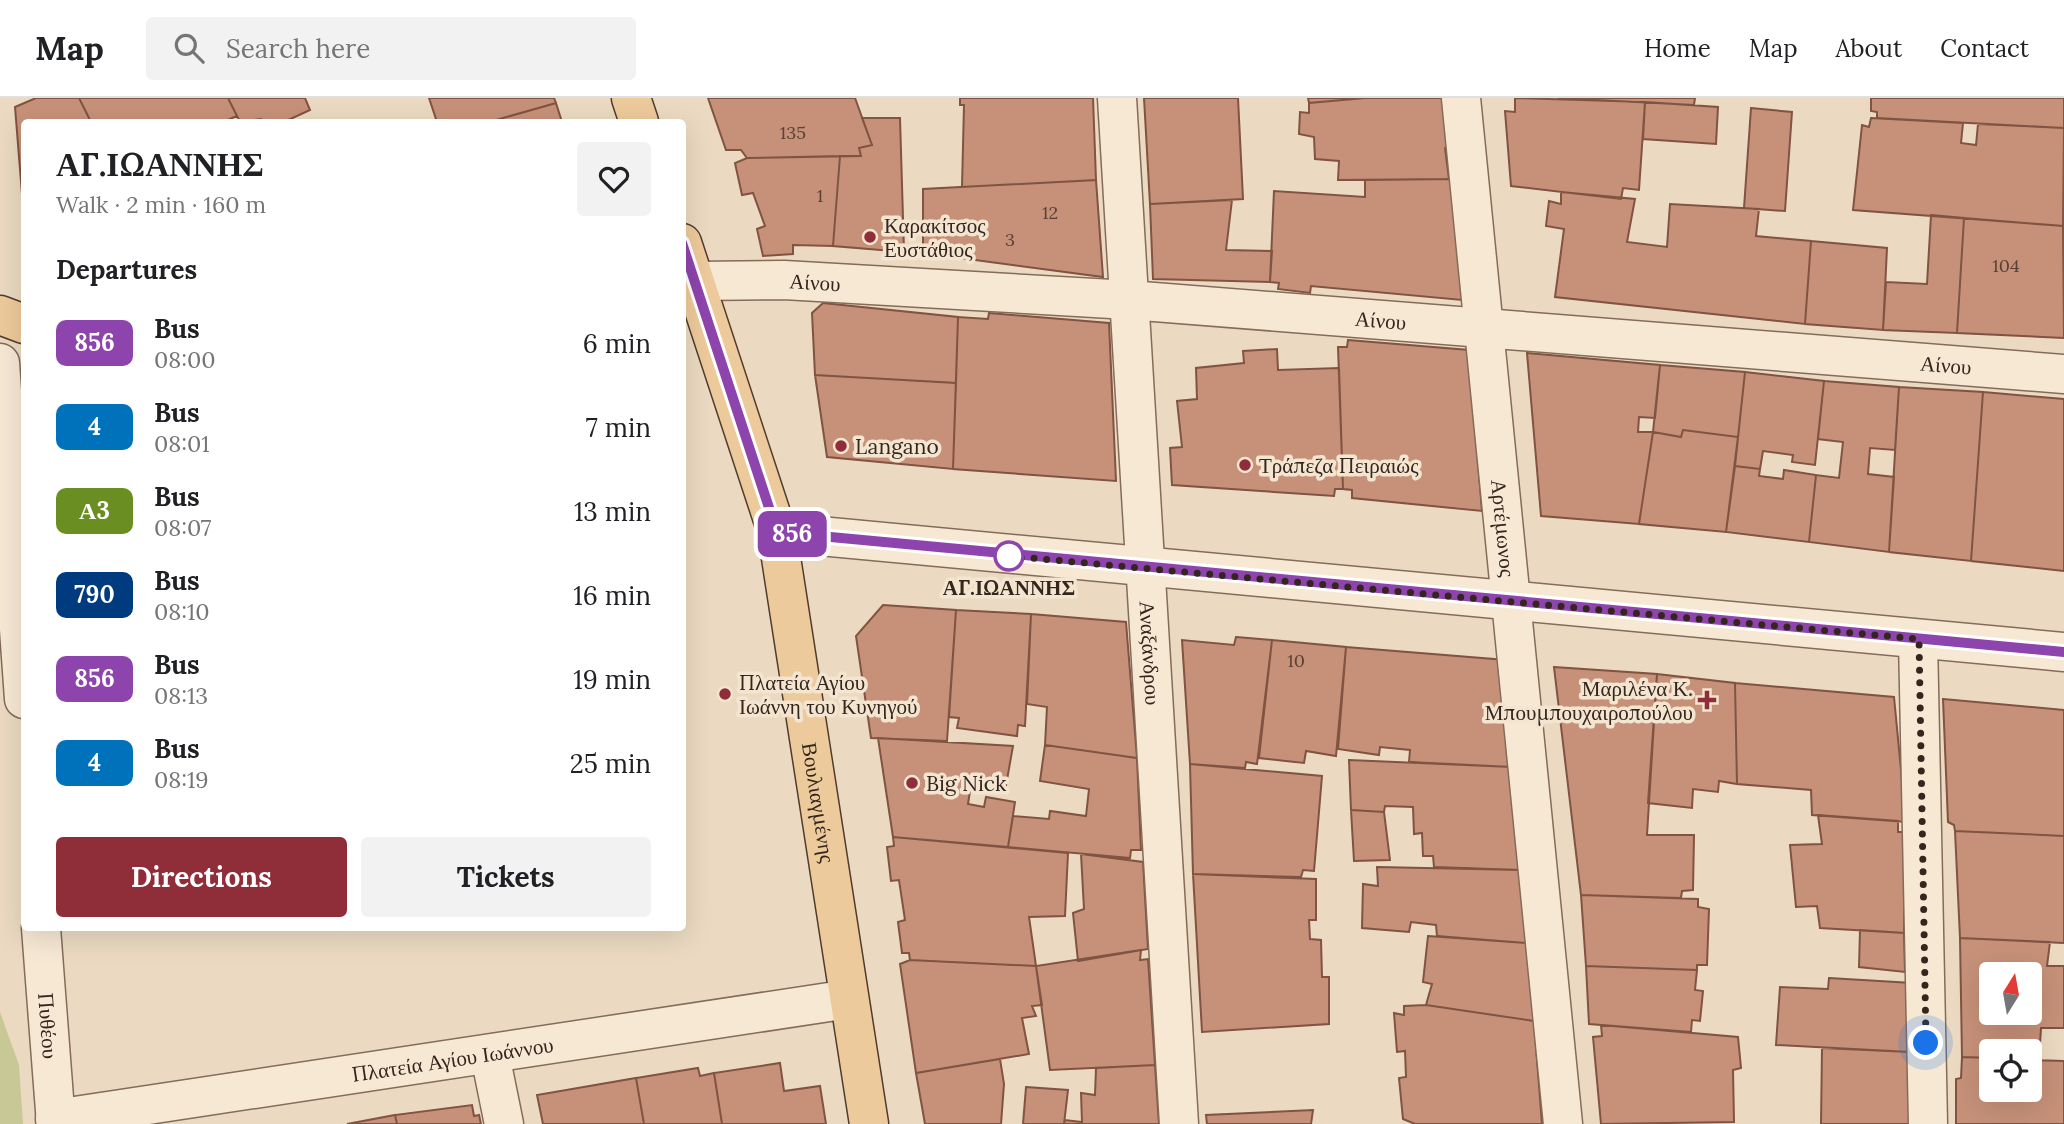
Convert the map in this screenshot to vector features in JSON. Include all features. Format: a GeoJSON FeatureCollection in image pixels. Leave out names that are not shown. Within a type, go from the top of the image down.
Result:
{"type":"FeatureCollection","features":[{"type":"Feature","properties":{"kind":"main road"},"geometry":{"type":"LineString","coordinates":[[631,98],[638,119]]}},
{"type":"Feature","properties":{"kind":"main road","name":"Βουλιαγμένης"},"geometry":{"type":"LineString","coordinates":[[689,283],[777,532],[869,1124]]}},
{"type":"Feature","properties":{"kind":"main road"},"geometry":{"type":"LineString","coordinates":[[0,316],[21,323]]}},
{"type":"Feature","properties":{"kind":"street","name":"Αναξάνδρου"},"geometry":{"type":"LineString","coordinates":[[1118,98],[1179,1124]]}},
{"type":"Feature","properties":{"kind":"street","name":"Αρτέμωνος"},"geometry":{"type":"LineString","coordinates":[[1461,98],[1563,1124]]}},
{"type":"Feature","properties":{"kind":"street","name":"Αίνου"},"geometry":{"type":"LineString","coordinates":[[689,283],[784,280],[1129,300],[2064,374]]}},
{"type":"Feature","properties":{"kind":"street"},"geometry":{"type":"LineString","coordinates":[[0,363],[21,657]]}},
{"type":"Feature","properties":{"kind":"street"},"geometry":{"type":"LineString","coordinates":[[777,532],[2064,652]]}},
{"type":"Feature","properties":{"kind":"street"},"geometry":{"type":"LineString","coordinates":[[1919,639],[1928,1124]]}},
{"type":"Feature","properties":{"kind":"street","name":"Πυθέου"},"geometry":{"type":"LineString","coordinates":[[41,931],[56,1122]]}},
{"type":"Feature","properties":{"kind":"street","name":"Πλατεία Αγίου Ιωάννου"},"geometry":{"type":"LineString","coordinates":[[56,1122],[849,999]]}},
{"type":"Feature","properties":{"kind":"street"},"geometry":{"type":"LineString","coordinates":[[490,1055],[504,1124]]}},
{"type":"Feature","properties":{"kind":"green space"},"geometry":{"type":"Polygon","coordinates":[[[0,1012],[19,1065],[23,1124],[0,1124],[0,1012]]]}},
{"type":"Feature","properties":{"kind":"building"},"geometry":{"type":"Polygon","coordinates":[[[36,98],[79,98],[90,119],[21,119],[21,182],[15,107],[36,98]]]}},
{"type":"Feature","properties":{"kind":"building"},"geometry":{"type":"Polygon","coordinates":[[[79,98],[228,98],[237,116],[230,119],[90,119],[79,98]]]}},
{"type":"Feature","properties":{"kind":"building"},"geometry":{"type":"Polygon","coordinates":[[[228,98],[305,98],[310,110],[290,119],[238,119],[228,98]]]}},
{"type":"Feature","properties":{"kind":"building"},"geometry":{"type":"Polygon","coordinates":[[[429,98],[554,98],[556,103],[500,119],[436,119],[429,98]]]}},
{"type":"Feature","properties":{"kind":"building"},"geometry":{"type":"Polygon","coordinates":[[[708,98],[855,98],[872,145],[859,148],[861,156],[747,158],[741,150],[726,150],[708,98]]]}},
{"type":"Feature","properties":{"kind":"building"},"geometry":{"type":"Polygon","coordinates":[[[960,98],[1093,98],[1096,180],[962,187],[964,105],[960,105],[960,98]]]}},
{"type":"Feature","properties":{"kind":"building"},"geometry":{"type":"Polygon","coordinates":[[[1144,98],[1238,98],[1243,199],[1150,204],[1144,98]]]}},
{"type":"Feature","properties":{"kind":"building"},"geometry":{"type":"Polygon","coordinates":[[[1308,98],[1365,98],[1309,103],[1308,98]]]}},
{"type":"Feature","properties":{"kind":"building"},"geometry":{"type":"Polygon","coordinates":[[[1365,98],[1445,98],[1452,145],[1445,148],[1449,179],[1338,180],[1339,161],[1315,159],[1314,137],[1299,134],[1300,112],[1309,113],[1309,103],[1365,98]]]}},
{"type":"Feature","properties":{"kind":"building"},"geometry":{"type":"Polygon","coordinates":[[[1515,98],[1645,102],[1639,190],[1623,188],[1621,199],[1511,186],[1505,111],[1515,112],[1515,98]]]}},
{"type":"Feature","properties":{"kind":"building"},"geometry":{"type":"Polygon","coordinates":[[[1557,98],[1695,98],[1694,105],[1557,98]]]}},
{"type":"Feature","properties":{"kind":"building"},"geometry":{"type":"Polygon","coordinates":[[[1871,98],[2064,98],[2064,128],[1877,118],[1877,112],[1871,111],[1871,98]]]}},
{"type":"Feature","properties":{"kind":"building"},"geometry":{"type":"Polygon","coordinates":[[[1645,102],[1718,107],[1716,144],[1643,139],[1645,102]]]}},
{"type":"Feature","properties":{"kind":"building"},"geometry":{"type":"Polygon","coordinates":[[[556,103],[561,119],[500,119],[556,103]]]}},
{"type":"Feature","properties":{"kind":"building"},"geometry":{"type":"Polygon","coordinates":[[[1751,108],[1792,112],[1785,211],[1744,208],[1751,108]]]}},
{"type":"Feature","properties":{"kind":"building"},"geometry":{"type":"Polygon","coordinates":[[[862,118],[900,118],[904,252],[833,246],[840,156],[861,156],[859,148],[872,145],[862,118]]]}},
{"type":"Feature","properties":{"kind":"building"},"geometry":{"type":"Polygon","coordinates":[[[1871,118],[1963,123],[1961,143],[1976,145],[1978,124],[2064,128],[2063,226],[1853,210],[1862,125],[1869,127],[1871,118]]]}},
{"type":"Feature","properties":{"kind":"building"},"geometry":{"type":"Polygon","coordinates":[[[840,156],[833,246],[793,245],[793,254],[763,256],[757,229],[765,226],[753,193],[742,195],[735,163],[747,158],[840,156]]]}},
{"type":"Feature","properties":{"kind":"building"},"geometry":{"type":"Polygon","coordinates":[[[1456,179],[1462,300],[1311,286],[1310,293],[1278,289],[1279,283],[1270,282],[1274,191],[1365,197],[1365,180],[1456,179]]]}},
{"type":"Feature","properties":{"kind":"building"},"geometry":{"type":"Polygon","coordinates":[[[1096,180],[1103,277],[923,253],[923,189],[1096,180]]]}},
{"type":"Feature","properties":{"kind":"building"},"geometry":{"type":"Polygon","coordinates":[[[1561,192],[1635,199],[1627,242],[1667,247],[1670,204],[1759,209],[1756,236],[1811,241],[1805,324],[1555,297],[1564,229],[1546,226],[1549,201],[1561,204],[1561,192]]]}},
{"type":"Feature","properties":{"kind":"building"},"geometry":{"type":"Polygon","coordinates":[[[1232,200],[1226,250],[1272,251],[1270,282],[1153,279],[1150,204],[1232,200]]]}},
{"type":"Feature","properties":{"kind":"building"},"geometry":{"type":"Polygon","coordinates":[[[1931,215],[1964,218],[1957,333],[1883,330],[1886,282],[1927,284],[1931,215]]]}},
{"type":"Feature","properties":{"kind":"building"},"geometry":{"type":"Polygon","coordinates":[[[1964,218],[2063,226],[2064,338],[1957,333],[1964,218]]]}},
{"type":"Feature","properties":{"kind":"building"},"geometry":{"type":"Polygon","coordinates":[[[1811,241],[1887,248],[1883,330],[1805,324],[1811,241]]]}},
{"type":"Feature","properties":{"kind":"building"},"geometry":{"type":"Polygon","coordinates":[[[823,303],[958,317],[956,383],[815,375],[812,313],[823,303]]]}},
{"type":"Feature","properties":{"kind":"building"},"geometry":{"type":"Polygon","coordinates":[[[989,313],[1109,323],[1116,481],[953,469],[958,317],[988,319],[989,313]]]}},
{"type":"Feature","properties":{"kind":"building"},"geometry":{"type":"Polygon","coordinates":[[[1348,340],[1469,350],[1482,511],[1352,498],[1352,490],[1343,489],[1338,347],[1347,347],[1348,340]]]}},
{"type":"Feature","properties":{"kind":"building"},"geometry":{"type":"Polygon","coordinates":[[[1277,349],[1278,370],[1339,368],[1343,489],[1335,489],[1334,496],[1172,485],[1170,448],[1182,447],[1177,401],[1197,399],[1196,368],[1244,363],[1243,351],[1277,349]]]}},
{"type":"Feature","properties":{"kind":"building"},"geometry":{"type":"Polygon","coordinates":[[[1527,353],[1660,365],[1655,418],[1639,417],[1638,432],[1653,432],[1639,524],[1541,516],[1527,353]]]}},
{"type":"Feature","properties":{"kind":"building"},"geometry":{"type":"Polygon","coordinates":[[[1660,365],[1745,372],[1738,437],[1683,430],[1681,437],[1653,432],[1660,365]]]}},
{"type":"Feature","properties":{"kind":"building"},"geometry":{"type":"Polygon","coordinates":[[[1745,372],[1824,381],[1815,465],[1792,462],[1793,455],[1763,451],[1760,469],[1735,466],[1745,372]]]}},
{"type":"Feature","properties":{"kind":"building"},"geometry":{"type":"Polygon","coordinates":[[[815,375],[956,383],[953,469],[827,457],[815,375]]]}},
{"type":"Feature","properties":{"kind":"building"},"geometry":{"type":"Polygon","coordinates":[[[1824,381],[1899,387],[1895,450],[1870,448],[1868,474],[1894,477],[1889,552],[1809,542],[1816,475],[1839,478],[1843,442],[1818,439],[1824,381]]]}},
{"type":"Feature","properties":{"kind":"building"},"geometry":{"type":"Polygon","coordinates":[[[1899,387],[1983,392],[1971,561],[1889,552],[1899,387]]]}},
{"type":"Feature","properties":{"kind":"building"},"geometry":{"type":"Polygon","coordinates":[[[1983,392],[2064,399],[2064,571],[1971,561],[1983,392]]]}},
{"type":"Feature","properties":{"kind":"building"},"geometry":{"type":"Polygon","coordinates":[[[1683,430],[1738,437],[1726,532],[1639,524],[1653,432],[1681,437],[1683,430]]]}},
{"type":"Feature","properties":{"kind":"building"},"geometry":{"type":"Polygon","coordinates":[[[1735,466],[1760,469],[1759,476],[1783,479],[1784,470],[1816,475],[1809,542],[1726,532],[1735,466]]]}},
{"type":"Feature","properties":{"kind":"building"},"geometry":{"type":"Polygon","coordinates":[[[883,605],[956,610],[947,741],[871,738],[856,636],[883,605]]]}},
{"type":"Feature","properties":{"kind":"building"},"geometry":{"type":"Polygon","coordinates":[[[956,610],[1031,614],[1025,726],[1018,725],[1017,736],[957,728],[959,718],[949,717],[956,610]]]}},
{"type":"Feature","properties":{"kind":"building"},"geometry":{"type":"Polygon","coordinates":[[[1031,614],[1126,622],[1137,758],[1045,745],[1047,707],[1027,704],[1031,614]]]}},
{"type":"Feature","properties":{"kind":"building"},"geometry":{"type":"Polygon","coordinates":[[[1236,637],[1272,640],[1257,764],[1246,762],[1245,768],[1190,764],[1182,640],[1234,645],[1236,637]]]}},
{"type":"Feature","properties":{"kind":"building"},"geometry":{"type":"Polygon","coordinates":[[[1272,640],[1346,647],[1336,756],[1306,751],[1304,763],[1259,758],[1272,640]]]}},
{"type":"Feature","properties":{"kind":"building"},"geometry":{"type":"Polygon","coordinates":[[[1346,647],[1506,660],[1512,767],[1409,762],[1410,750],[1380,747],[1379,755],[1338,749],[1346,647]]]}},
{"type":"Feature","properties":{"kind":"building"},"geometry":{"type":"Polygon","coordinates":[[[1554,667],[1657,674],[1647,835],[1694,835],[1693,890],[1682,891],[1681,898],[1581,895],[1554,667]]]}},
{"type":"Feature","properties":{"kind":"building"},"geometry":{"type":"Polygon","coordinates":[[[1657,674],[1735,683],[1737,784],[1719,781],[1718,792],[1693,789],[1692,808],[1648,803],[1657,674]]]}},
{"type":"Feature","properties":{"kind":"building"},"geometry":{"type":"Polygon","coordinates":[[[1735,683],[1894,697],[1906,822],[1812,815],[1811,790],[1737,784],[1735,683]]]}},
{"type":"Feature","properties":{"kind":"building"},"geometry":{"type":"Polygon","coordinates":[[[1943,699],[2064,710],[2064,836],[1955,831],[1954,825],[1948,822],[1943,699]]]}},
{"type":"Feature","properties":{"kind":"building"},"geometry":{"type":"Polygon","coordinates":[[[878,738],[1013,746],[1005,791],[971,784],[968,804],[984,807],[986,797],[1015,802],[1008,847],[893,837],[878,738]]]}},
{"type":"Feature","properties":{"kind":"building"},"geometry":{"type":"Polygon","coordinates":[[[1045,745],[1137,758],[1141,850],[1131,850],[1130,858],[1008,847],[1013,816],[1049,819],[1050,811],[1086,816],[1089,789],[1040,781],[1045,745]]]}},
{"type":"Feature","properties":{"kind":"building"},"geometry":{"type":"Polygon","coordinates":[[[1349,760],[1512,767],[1521,870],[1434,867],[1433,856],[1423,856],[1422,833],[1414,834],[1413,807],[1385,806],[1384,812],[1351,810],[1349,760]]]}},
{"type":"Feature","properties":{"kind":"building"},"geometry":{"type":"Polygon","coordinates":[[[1190,764],[1322,776],[1314,871],[1303,870],[1301,877],[1193,874],[1190,764]]]}},
{"type":"Feature","properties":{"kind":"building"},"geometry":{"type":"Polygon","coordinates":[[[1351,810],[1384,812],[1390,860],[1354,861],[1351,810]]]}},
{"type":"Feature","properties":{"kind":"building"},"geometry":{"type":"Polygon","coordinates":[[[1818,815],[1898,821],[1898,832],[1905,832],[1910,886],[1904,887],[1904,933],[1820,928],[1817,906],[1796,907],[1790,845],[1822,844],[1818,815]]]}},
{"type":"Feature","properties":{"kind":"building"},"geometry":{"type":"Polygon","coordinates":[[[1955,831],[2064,836],[2064,943],[1960,938],[1955,831]]]}},
{"type":"Feature","properties":{"kind":"building"},"geometry":{"type":"Polygon","coordinates":[[[893,837],[1068,853],[1065,916],[1029,917],[1036,966],[910,960],[909,953],[902,953],[898,922],[905,920],[899,880],[891,881],[887,847],[894,846],[893,837]]]}},
{"type":"Feature","properties":{"kind":"building"},"geometry":{"type":"Polygon","coordinates":[[[1081,854],[1143,862],[1148,949],[1078,961],[1073,913],[1084,909],[1081,854]]]}},
{"type":"Feature","properties":{"kind":"building"},"geometry":{"type":"Polygon","coordinates":[[[1377,867],[1521,870],[1527,943],[1437,936],[1436,925],[1411,922],[1409,932],[1362,928],[1363,884],[1378,886],[1377,867]]]}},
{"type":"Feature","properties":{"kind":"building"},"geometry":{"type":"Polygon","coordinates":[[[1193,874],[1316,879],[1316,920],[1309,920],[1310,939],[1321,940],[1322,977],[1329,977],[1329,1024],[1202,1032],[1193,874]]]}},
{"type":"Feature","properties":{"kind":"building"},"geometry":{"type":"Polygon","coordinates":[[[1581,895],[1698,899],[1698,907],[1709,909],[1707,965],[1697,965],[1697,970],[1586,966],[1581,895]]]}},
{"type":"Feature","properties":{"kind":"building"},"geometry":{"type":"Polygon","coordinates":[[[1860,930],[1904,933],[1905,972],[1859,967],[1860,930]]]}},
{"type":"Feature","properties":{"kind":"building"},"geometry":{"type":"Polygon","coordinates":[[[1428,936],[1527,943],[1534,1021],[1426,1005],[1432,984],[1423,982],[1428,936]]]}},
{"type":"Feature","properties":{"kind":"building"},"geometry":{"type":"Polygon","coordinates":[[[1960,938],[2050,942],[2047,966],[2064,966],[2064,1028],[2041,1028],[2040,1039],[1979,1039],[1979,1058],[1962,1057],[1960,938]]]}},
{"type":"Feature","properties":{"kind":"building"},"geometry":{"type":"Polygon","coordinates":[[[1141,950],[1140,960],[1148,959],[1155,1065],[1050,1070],[1036,966],[1141,950]]]}},
{"type":"Feature","properties":{"kind":"building"},"geometry":{"type":"Polygon","coordinates":[[[910,960],[1036,966],[1042,1005],[1032,1006],[1036,1016],[1022,1018],[1029,1054],[916,1073],[900,964],[910,960]]]}},
{"type":"Feature","properties":{"kind":"building"},"geometry":{"type":"Polygon","coordinates":[[[1586,966],[1697,970],[1695,990],[1703,991],[1700,1021],[1692,1020],[1691,1032],[1589,1024],[1586,966]]]}},
{"type":"Feature","properties":{"kind":"building"},"geometry":{"type":"Polygon","coordinates":[[[1829,978],[1912,983],[1910,1052],[1776,1045],[1780,987],[1828,989],[1829,978]]]}},
{"type":"Feature","properties":{"kind":"building"},"geometry":{"type":"Polygon","coordinates":[[[1426,1005],[1534,1021],[1542,1124],[1415,1124],[1403,1119],[1399,1078],[1406,1077],[1405,1051],[1397,1052],[1394,1013],[1404,1015],[1404,1006],[1426,1005]]]}},
{"type":"Feature","properties":{"kind":"building"},"geometry":{"type":"Polygon","coordinates":[[[1601,1025],[1738,1037],[1741,1068],[1733,1070],[1734,1122],[1601,1124],[1593,1037],[1602,1036],[1601,1025]]]}},
{"type":"Feature","properties":{"kind":"building"},"geometry":{"type":"Polygon","coordinates":[[[1822,1048],[1910,1052],[1910,1124],[1821,1124],[1822,1048]]]}},
{"type":"Feature","properties":{"kind":"building"},"geometry":{"type":"Polygon","coordinates":[[[1962,1057],[1979,1058],[1979,1102],[2042,1102],[2042,1060],[2064,1061],[2064,1124],[1956,1124],[1956,1079],[1961,1078],[1962,1057]]]}},
{"type":"Feature","properties":{"kind":"building"},"geometry":{"type":"Polygon","coordinates":[[[1000,1059],[1004,1084],[1001,1124],[925,1124],[916,1073],[1000,1059]]]}},
{"type":"Feature","properties":{"kind":"building"},"geometry":{"type":"Polygon","coordinates":[[[780,1063],[784,1091],[820,1086],[826,1124],[722,1124],[714,1073],[780,1063]]]}},
{"type":"Feature","properties":{"kind":"building"},"geometry":{"type":"Polygon","coordinates":[[[1155,1065],[1159,1124],[1064,1124],[1065,1120],[1082,1122],[1081,1093],[1095,1095],[1096,1068],[1155,1065]]]}},
{"type":"Feature","properties":{"kind":"building"},"geometry":{"type":"Polygon","coordinates":[[[698,1068],[700,1076],[714,1073],[722,1124],[644,1124],[636,1078],[698,1068]]]}},
{"type":"Feature","properties":{"kind":"building"},"geometry":{"type":"Polygon","coordinates":[[[636,1078],[644,1124],[543,1124],[537,1095],[636,1078]]]}},
{"type":"Feature","properties":{"kind":"building"},"geometry":{"type":"Polygon","coordinates":[[[1026,1087],[1068,1090],[1064,1124],[1023,1124],[1026,1087]]]}},
{"type":"Feature","properties":{"kind":"building"},"geometry":{"type":"Polygon","coordinates":[[[472,1105],[474,1116],[479,1115],[481,1124],[397,1124],[395,1115],[472,1105]]]}},
{"type":"Feature","properties":{"kind":"building"},"geometry":{"type":"Polygon","coordinates":[[[1313,1110],[1311,1124],[1207,1124],[1206,1115],[1313,1110]]]}},
{"type":"Feature","properties":{"kind":"building"},"geometry":{"type":"Polygon","coordinates":[[[395,1115],[397,1124],[347,1124],[395,1115]]]}},
{"type":"Feature","properties":{"kind":"bus line","name":"856"},"geometry":{"type":"LineString","coordinates":[[686,254],[777,532],[1009,556],[1144,566],[2064,652]]}},
{"type":"Feature","properties":{"kind":"place","name":"Καρακίτσος Ευστάθιος"},"geometry":{"type":"Point","coordinates":[870,237]}},
{"type":"Feature","properties":{"kind":"place","name":"Langano"},"geometry":{"type":"Point","coordinates":[841,446]}},
{"type":"Feature","properties":{"kind":"place","name":"Τράπεζα Πειραιώς"},"geometry":{"type":"Point","coordinates":[1245,465]}},
{"type":"Feature","properties":{"kind":"place","name":"ΑΓ.ΙΩΑΝΝΗΣ"},"geometry":{"type":"Point","coordinates":[1009,556]}},
{"type":"Feature","properties":{"kind":"place","name":"Πλατεία Αγίου Ιωάννη του Κυνηγού"},"geometry":{"type":"Point","coordinates":[725,694]}},
{"type":"Feature","properties":{"kind":"place","name":"Μαριλένα Κ. Μπουμπουχαιροπούλου"},"geometry":{"type":"Point","coordinates":[1707,700]}},
{"type":"Feature","properties":{"kind":"place","name":"Big Nick"},"geometry":{"type":"Point","coordinates":[912,783]}},
{"type":"Feature","properties":{"kind":"route"},"geometry":{"type":"LineString","coordinates":[[1009,556],[1144,566],[1919,639],[1926,1043]]}}]}
